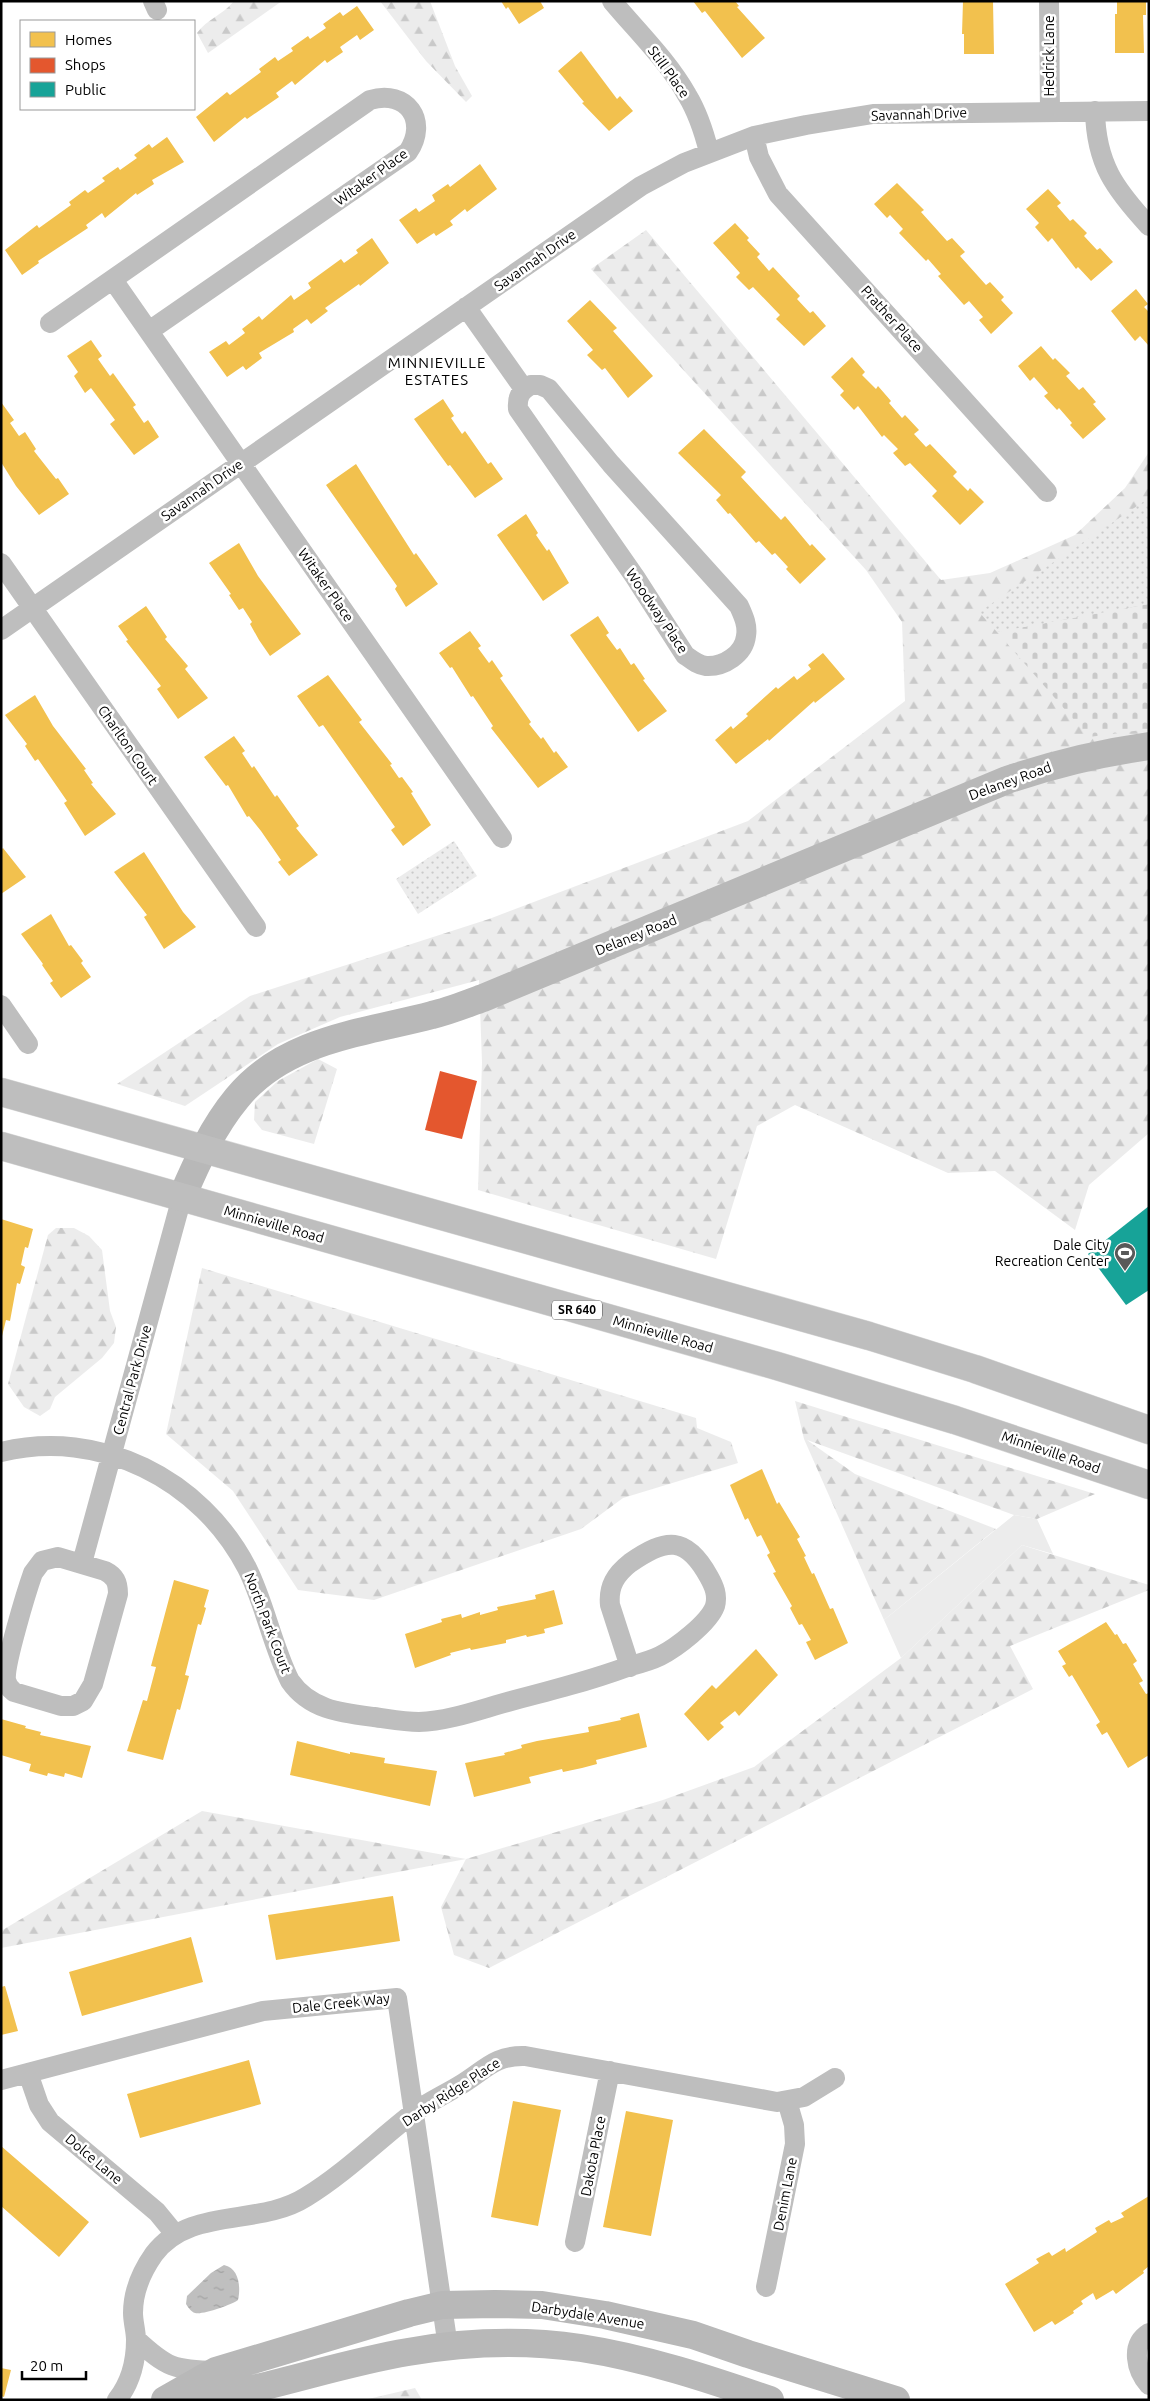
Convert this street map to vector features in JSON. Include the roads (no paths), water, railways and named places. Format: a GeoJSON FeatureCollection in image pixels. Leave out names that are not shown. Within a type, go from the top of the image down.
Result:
{"type":"FeatureCollection","features":[{"type":"Feature","properties":{"kind":"main road"},"geometry":{"type":"LineString","coordinates":[[1,1092],[878,1339],[975,1369],[1149,1430]]}},
{"type":"Feature","properties":{"kind":"main road","name":"Minnieville Road"},"geometry":{"type":"LineString","coordinates":[[1,1146],[777,1366],[955,1420],[1149,1485]]}},
{"type":"Feature","properties":{"kind":"street","name":"Still Place"},"geometry":{"type":"LineString","coordinates":[[612,1],[673,74],[687,95],[701,122],[709,152]]}},
{"type":"Feature","properties":{"kind":"street","name":"Hedrick Lane"},"geometry":{"type":"LineString","coordinates":[[1049,1],[1050,112]]}},
{"type":"Feature","properties":{"kind":"street","name":"Witaker Place"},"geometry":{"type":"LineString","coordinates":[[50,323],[370,100],[380,97],[393,97],[402,101],[411,110],[417,129],[415,141],[408,152],[149,331]]}},
{"type":"Feature","properties":{"kind":"street"},"geometry":{"type":"LineString","coordinates":[[1095,111],[1095,132],[1110,179],[1121,195],[1149,226]]}},
{"type":"Feature","properties":{"kind":"street","name":"Savannah Drive"},"geometry":{"type":"LineString","coordinates":[[1,630],[641,186],[709,152],[754,136],[873,114],[1149,111]]}},
{"type":"Feature","properties":{"kind":"street","name":"Prather Place"},"geometry":{"type":"LineString","coordinates":[[754,136],[762,163],[778,194],[1047,492]]}},
{"type":"Feature","properties":{"kind":"street","name":"Witaker Place"},"geometry":{"type":"LineString","coordinates":[[113,280],[502,838]]}},
{"type":"Feature","properties":{"kind":"street"},"geometry":{"type":"LineString","coordinates":[[466,307],[524,389]]}},
{"type":"Feature","properties":{"kind":"street","name":"Woodway Place"},"geometry":{"type":"LineString","coordinates":[[531,385],[540,385],[549,390],[611,464],[739,606],[745,620],[746,635],[743,647],[732,658],[720,664],[705,666],[696,663],[686,655],[635,577],[518,409],[517,400],[524,389],[531,385]]}},
{"type":"Feature","properties":{"kind":"street","name":"Charlton Court"},"geometry":{"type":"LineString","coordinates":[[1,563],[256,927]]}},
{"type":"Feature","properties":{"kind":"street","name":"Delaney Road"},"geometry":{"type":"LineString","coordinates":[[182,1197],[203,1149],[238,1097],[259,1076],[287,1057],[318,1043],[434,1015],[483,998],[1007,780],[1058,763],[1100,753],[1149,746]]}},
{"type":"Feature","properties":{"kind":"street"},"geometry":{"type":"LineString","coordinates":[[1,1005],[28,1044]]}},
{"type":"Feature","properties":{"kind":"street","name":"Central Park Drive"},"geometry":{"type":"LineString","coordinates":[[82,1563],[182,1197]]}},
{"type":"Feature","properties":{"kind":"street","name":"North Park Court"},"geometry":{"type":"LineString","coordinates":[[1,1452],[46,1446],[71,1447],[111,1455],[170,1481],[194,1498],[215,1520],[247,1569],[290,1681],[301,1695],[322,1707],[338,1712],[402,1721],[440,1720],[593,1680],[659,1656],[674,1647],[708,1618],[716,1600],[713,1585],[700,1560],[685,1549],[665,1545],[650,1549],[621,1571],[613,1582],[609,1596],[610,1604],[630,1666]]}},
{"type":"Feature","properties":{"kind":"street"},"geometry":{"type":"LineString","coordinates":[[52,1558],[82,1563],[112,1575],[118,1587],[118,1594],[89,1693],[83,1700],[68,1707],[14,1692],[8,1687],[6,1673],[33,1573],[42,1562],[52,1558]]}},
{"type":"Feature","properties":{"kind":"street","name":"Dale Creek Way"},"geometry":{"type":"LineString","coordinates":[[1,2080],[263,2011],[397,1998],[448,2347]]}},
{"type":"Feature","properties":{"kind":"street","name":"Darby Ridge Place"},"geometry":{"type":"LineString","coordinates":[[117,2400],[133,2371],[136,2339],[133,2312],[137,2286],[154,2254],[175,2234],[214,2220],[266,2214],[298,2202],[362,2157],[414,2112],[463,2083],[484,2067],[505,2058],[525,2056],[777,2102],[804,2097],[835,2078]]}},
{"type":"Feature","properties":{"kind":"street","name":"Dakota Place"},"geometry":{"type":"LineString","coordinates":[[575,2242],[610,2071]]}},
{"type":"Feature","properties":{"kind":"street","name":"Dolce Lane"},"geometry":{"type":"LineString","coordinates":[[28,2073],[39,2105],[50,2122],[157,2212],[175,2234]]}},
{"type":"Feature","properties":{"kind":"street","name":"Denim Lane"},"geometry":{"type":"LineString","coordinates":[[766,2287],[795,2144],[794,2124],[787,2101]]}},
{"type":"Feature","properties":{"kind":"street","name":"Darbydale Avenue"},"geometry":{"type":"LineString","coordinates":[[165,2400],[216,2371],[409,2312],[442,2305],[542,2305],[605,2315],[693,2335],[896,2400]]}},
{"type":"Feature","properties":{"kind":"street"},"geometry":{"type":"LineString","coordinates":[[1149,2333],[1138,2343],[1136,2354],[1139,2368],[1149,2385]]}},
{"type":"Feature","properties":{"kind":"street"},"geometry":{"type":"LineString","coordinates":[[136,2339],[166,2364],[184,2370],[216,2371]]}},
{"type":"Feature","properties":{"kind":"street"},"geometry":{"type":"LineString","coordinates":[[195,2400],[226,2396],[409,2351],[529,2343],[581,2348],[632,2358],[770,2400]]}},
{"type":"Feature","properties":{"kind":"water"},"geometry":{"type":"Polygon","coordinates":[[[224,2265],[233,2270],[238,2279],[238,2300],[210,2311],[192,2312],[186,2304],[187,2296],[211,2273],[224,2265]]]}},
{"type":"Feature","properties":{"kind":"place","name":"Dale City Recreation Center"},"geometry":{"type":"Point","coordinates":[1125,1272]}},
{"type":"Feature","properties":{"kind":"district","name":"MINNIEVILLE ESTATES"},"geometry":{"type":"Point","coordinates":[437,372]}}]}
